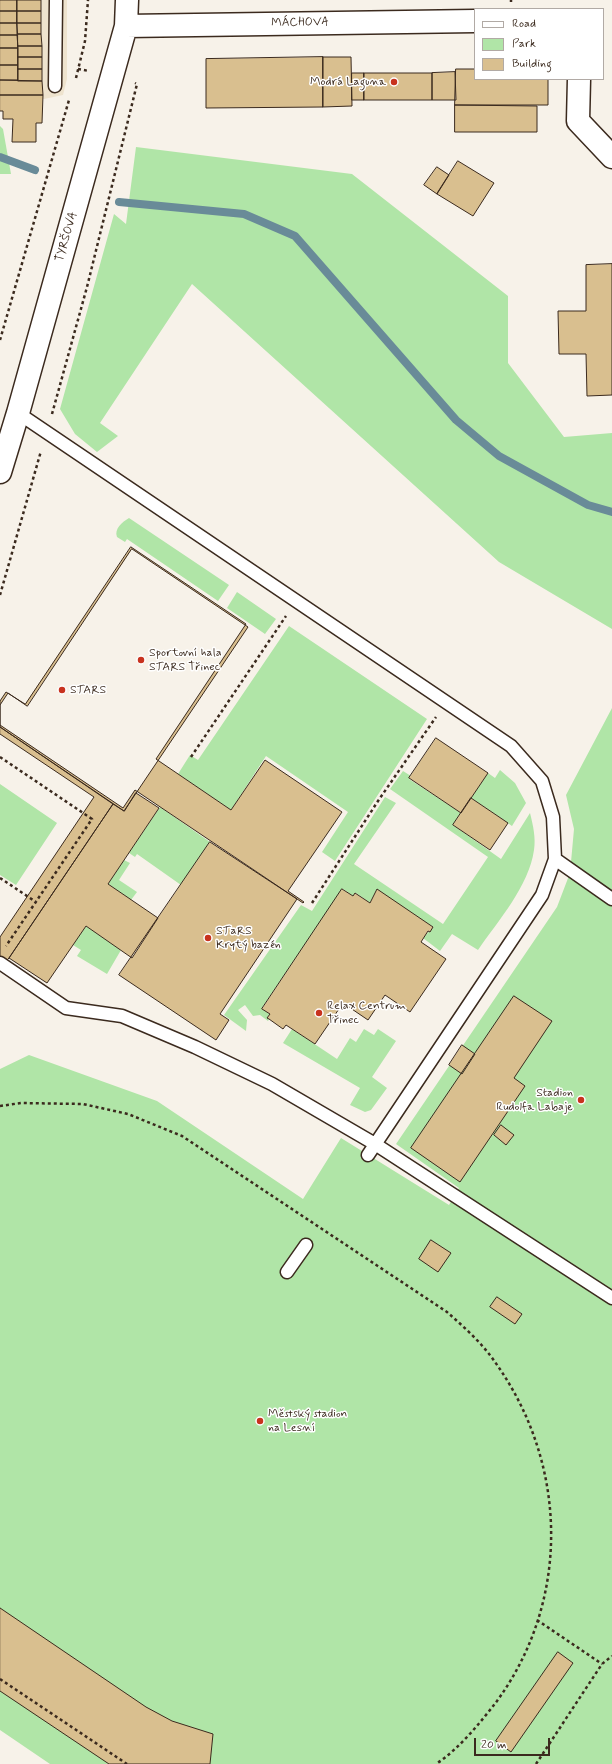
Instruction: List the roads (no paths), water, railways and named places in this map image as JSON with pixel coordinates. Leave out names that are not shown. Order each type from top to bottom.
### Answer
[{"type":"street","name":"TYRŠOVA","points":[[0,472],[18,413],[126,26],[127,0]]},
{"type":"street","name":"MÁCHOVA","points":[[126,26],[474,21]]},
{"type":"street","points":[[579,80],[578,121],[612,157]]},
{"type":"lane","points":[[55,86],[56,0]]},
{"type":"lane","points":[[18,413],[511,746],[542,781],[553,817],[555,859],[542,895],[368,1155]]},
{"type":"lane","points":[[555,859],[612,899]]},
{"type":"lane","points":[[0,963],[66,1008],[122,1016],[195,1047],[272,1084],[375,1144],[612,1298]]},
{"type":"lane","points":[[287,1272],[306,1245]]},
{"type":"waterway","points":[[0,157],[35,170]]},
{"type":"waterway","points":[[119,202],[244,214],[295,236],[456,420],[499,456],[588,505],[612,512]]},
{"type":"place","name":"Modrá Laguna","points":[[394,82]]},
{"type":"place","name":"Sportovní hala STARS Třinec","points":[[141,660]]},
{"type":"place","name":"STARS","points":[[62,690]]},
{"type":"place","name":"STaRS Krytý bazén","points":[[208,938]]},
{"type":"place","name":"Relax Centrum Třinec","points":[[319,1013]]},
{"type":"place","name":"Stadion Rudolfa Labaje","points":[[581,1100]]},
{"type":"place","name":"Městský stadion na Lesní","points":[[260,1421]]}]
